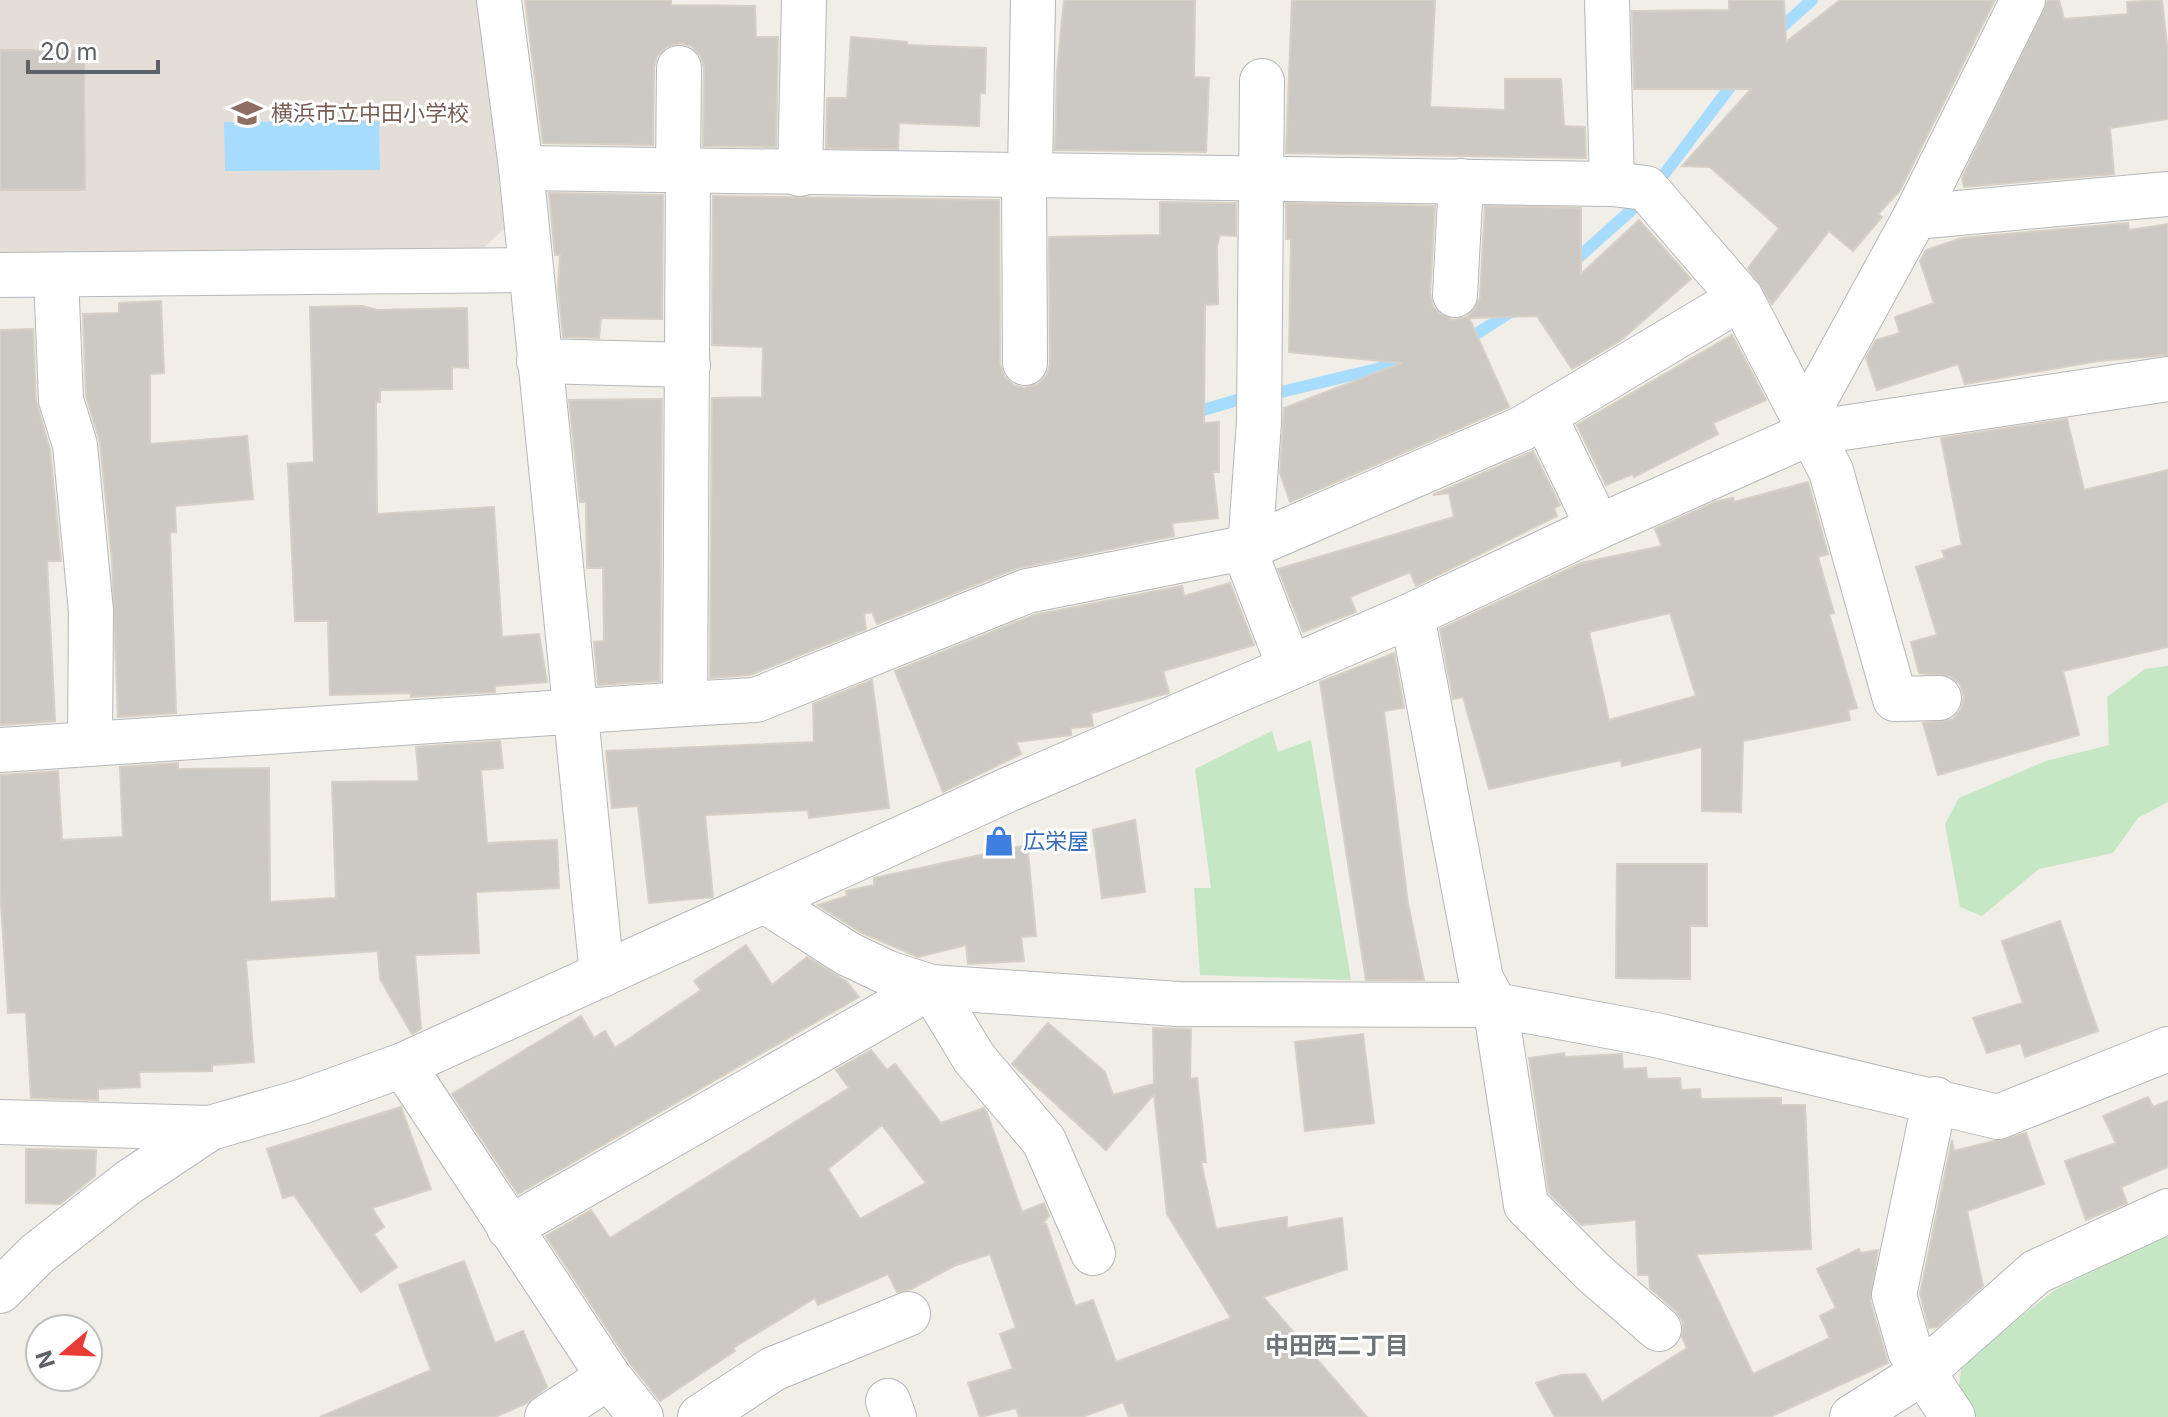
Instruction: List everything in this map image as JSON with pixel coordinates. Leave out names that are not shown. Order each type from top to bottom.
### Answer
[{"type":"street","points":[[499,0],[521,168],[602,975]]},
{"type":"street","points":[[800,174],[804,0]]},
{"type":"street","points":[[1025,363],[1033,0]]},
{"type":"street","points":[[1607,0],[1612,184]]},
{"type":"street","points":[[1810,433],[1816,398],[1915,217],[2023,0]]},
{"type":"street","points":[[679,68],[688,365],[685,704]]},
{"type":"street","points":[[1262,81],[1259,422],[1249,562],[1289,666]]},
{"type":"street","points":[[521,168],[800,174],[1262,176],[1612,184],[1646,188],[1741,298],[1831,471],[1895,699],[1939,698]]},
{"type":"street","points":[[1455,295],[1461,181]]},
{"type":"street","points":[[1915,217],[2168,194]]},
{"type":"street","points":[[0,275],[530,270]]},
{"type":"street","points":[[56,275],[61,400],[75,445],[91,611],[90,744]]},
{"type":"street","points":[[0,750],[756,700],[1027,591],[1249,547],[1448,462],[1544,415],[1741,298]]},
{"type":"street","points":[[539,361],[688,365]]},
{"type":"street","points":[[0,1122],[210,1128],[304,1101],[403,1065],[1289,666],[1412,615],[1598,527],[1810,433],[2168,379]]},
{"type":"street","points":[[1544,415],[1598,527]]},
{"type":"street","points":[[1412,615],[1481,979],[1495,1005],[1526,1205],[1594,1273],[1659,1329]]},
{"type":"street","points":[[765,901],[848,954],[888,973],[931,987],[1178,1004],[1495,1005],[1656,1035],[1935,1099],[1998,1117],[2168,1049]]},
{"type":"street","points":[[509,1228],[931,987]]},
{"type":"street","points":[[931,987],[974,1058],[1044,1141],[1093,1253]]},
{"type":"street","points":[[403,1065],[609,1377],[641,1417]]},
{"type":"street","points":[[1935,1099],[1894,1295],[1910,1351],[1953,1417]]},
{"type":"street","points":[[0,1291],[37,1254],[118,1191],[210,1128]]},
{"type":"street","points":[[1852,1417],[1923,1372],[2036,1272],[2168,1211]]},
{"type":"street","points":[[700,1417],[773,1369],[908,1314]]},
{"type":"street","points":[[547,1417],[609,1377]]},
{"type":"shaded area","name":"横浜市立中田小学校","points":[[0,0],[479,0],[507,226],[473,258],[0,257]]},
{"type":"green space","points":[[2168,666],[2168,802],[2138,818],[2113,853],[2039,869],[1982,916],[1960,907],[1945,824],[1959,798],[2046,761],[2109,745],[2107,697],[2145,669]]},
{"type":"green space","points":[[1272,731],[1278,752],[1311,740],[1351,980],[1200,975],[1194,888],[1211,888],[1195,769]]},
{"type":"green space","points":[[2168,1234],[2168,1417],[1977,1417],[1959,1387],[1962,1362],[2055,1290]]},
{"type":"water","points":[[379,121],[380,170],[225,171],[224,122]]},
{"type":"building","points":[[525,0],[671,0],[671,5],[755,6],[756,37],[778,37],[776,147],[703,146],[704,67],[700,55],[691,46],[680,43],[666,47],[657,56],[654,67],[653,145],[543,143]]},
{"type":"building","points":[[1064,0],[1195,0],[1194,77],[1209,78],[1206,152],[1055,150],[1057,72]]},
{"type":"building","points":[[1292,0],[1435,0],[1430,107],[1505,110],[1505,79],[1561,79],[1564,126],[1585,127],[1586,158],[1286,153]]},
{"type":"building","points":[[1729,0],[1784,0],[1786,42],[1840,0],[1995,0],[1899,192],[1878,214],[1882,217],[1853,251],[1829,231],[1772,304],[1748,268],[1779,228],[1710,167],[1682,166],[1751,89],[1634,89],[1632,11],[1729,10]]},
{"type":"building","points":[[2048,0],[2059,0],[2064,19],[2128,14],[2127,2],[2162,0],[2168,54],[2168,119],[2110,128],[2114,174],[1964,187],[1962,178]]},
{"type":"building","points":[[851,37],[907,42],[907,45],[986,48],[985,93],[980,93],[979,126],[899,123],[898,149],[826,148],[827,98],[847,98]]},
{"type":"building","points":[[0,50],[84,50],[85,190],[0,190]]},
{"type":"building","points":[[549,193],[663,195],[662,319],[601,318],[599,338],[563,337],[558,287],[560,255],[555,255]]},
{"type":"building","points":[[713,196],[999,200],[1000,364],[1004,376],[1013,385],[1024,388],[1038,384],[1047,375],[1050,364],[1049,237],[1160,235],[1160,202],[1236,203],[1236,236],[1220,235],[1217,246],[1218,304],[1205,305],[1204,423],[1219,422],[1219,472],[1213,472],[1218,518],[1172,523],[1174,536],[1018,568],[877,624],[872,612],[864,614],[866,629],[750,675],[710,678],[712,398],[762,397],[763,347],[712,345]]},
{"type":"building","points":[[1286,203],[1435,206],[1430,294],[1433,307],[1453,320],[1467,317],[1480,297],[1485,206],[1581,208],[1581,274],[1639,220],[1691,279],[1620,341],[1572,369],[1537,316],[1469,318],[1509,407],[1290,502],[1280,473],[1284,408],[1402,363],[1289,352],[1291,239],[1286,239]]},
{"type":"building","points":[[2128,223],[2129,230],[2168,224],[2168,355],[2098,361],[1965,384],[1958,364],[1877,390],[1866,358],[1876,340],[1900,333],[1895,317],[1934,303],[1920,261],[1926,250],[1962,238]]},
{"type":"building","points":[[161,301],[164,373],[150,374],[150,444],[247,436],[253,499],[175,506],[176,532],[170,533],[176,713],[118,717],[112,560],[100,442],[86,396],[83,314],[119,313],[119,303]]},
{"type":"building","points":[[362,306],[377,310],[467,308],[468,368],[452,367],[452,389],[380,390],[380,402],[376,402],[377,514],[494,507],[502,637],[539,634],[547,682],[495,686],[495,692],[411,697],[411,693],[330,695],[328,621],[295,621],[288,464],[314,462],[310,307]]},
{"type":"building","points":[[33,329],[36,401],[50,450],[61,561],[47,561],[55,721],[0,725],[0,330]]},
{"type":"building","points":[[1732,335],[1766,400],[1713,423],[1718,434],[1634,477],[1633,474],[1606,485],[1577,425]]},
{"type":"building","points":[[662,399],[660,681],[598,685],[594,642],[604,641],[603,568],[587,568],[586,502],[580,502],[569,400]]},
{"type":"building","points":[[2067,419],[2084,490],[2168,470],[2168,647],[2063,671],[2079,735],[1938,775],[1923,723],[1953,719],[1961,709],[1964,697],[1960,684],[1950,676],[1919,673],[1911,642],[1937,635],[1916,567],[1945,558],[1942,551],[1962,545],[1941,438]]},
{"type":"building","points":[[1533,451],[1560,505],[1554,508],[1557,516],[1416,586],[1410,572],[1350,597],[1356,612],[1303,632],[1278,569],[1454,517],[1449,493],[1433,495]]},
{"type":"building","points":[[1808,482],[1828,554],[1818,557],[1834,613],[1829,614],[1857,708],[1848,710],[1850,720],[1743,741],[1741,812],[1702,811],[1702,747],[1622,766],[1621,760],[1489,789],[1463,697],[1453,699],[1440,629],[1581,563],[1662,546],[1655,529],[1715,502],[1733,498],[1734,502]],"holes":[[[1670,613],[1696,696],[1609,720],[1589,632]]]},
{"type":"building","points":[[1230,583],[1254,645],[1163,671],[1169,693],[1091,713],[1093,726],[1071,728],[1071,735],[1016,742],[1021,754],[943,792],[895,671],[1034,615],[1182,586],[1184,596]]},
{"type":"building","points":[[1394,653],[1404,708],[1384,711],[1408,904],[1424,980],[1366,980],[1320,682]]},
{"type":"building","points":[[872,680],[889,808],[809,818],[808,810],[705,815],[713,897],[649,903],[638,806],[612,808],[606,751],[814,742],[813,704]]},
{"type":"building","points":[[500,741],[503,768],[481,770],[487,843],[557,840],[559,888],[476,892],[479,953],[415,955],[421,1029],[412,1034],[380,979],[378,951],[246,960],[254,1062],[212,1065],[212,1071],[139,1072],[140,1087],[98,1089],[98,1100],[31,1098],[26,1012],[8,1013],[0,888],[0,775],[58,771],[62,840],[123,837],[120,767],[178,763],[178,769],[269,768],[270,902],[336,898],[332,782],[419,781],[416,747]]},
{"type":"building","points":[[1135,820],[1145,892],[1102,898],[1093,830]]},
{"type":"building","points":[[1022,846],[1028,853],[1036,936],[1021,937],[1024,961],[968,964],[966,945],[918,957],[860,932],[818,905],[847,896],[846,891],[874,885],[874,878]]},
{"type":"building","points":[[1617,864],[1707,864],[1707,926],[1690,926],[1690,979],[1616,978]]},
{"type":"building","points":[[2060,921],[2098,1031],[2025,1057],[2021,1043],[1987,1053],[1973,1018],[2023,1003],[2002,941]]},
{"type":"building","points":[[746,945],[772,985],[807,957],[846,981],[859,997],[518,1194],[452,1094],[581,1016],[594,1038],[605,1031],[615,1048],[701,990],[694,981]]},
{"type":"building","points":[[1048,1023],[1105,1072],[1113,1095],[1154,1084],[1153,1028],[1191,1029],[1190,1079],[1197,1078],[1206,1162],[1201,1162],[1216,1229],[1287,1217],[1287,1228],[1342,1218],[1347,1269],[1263,1297],[1367,1417],[1129,1417],[1123,1402],[1082,1417],[1019,1417],[1016,1408],[980,1417],[968,1383],[1013,1369],[1000,1334],[1016,1328],[990,1254],[956,1265],[911,1289],[897,1292],[888,1274],[818,1305],[815,1298],[733,1348],[735,1351],[660,1401],[629,1362],[546,1236],[591,1210],[610,1238],[849,1088],[836,1070],[871,1050],[887,1070],[895,1064],[941,1123],[984,1108],[1022,1212],[1044,1203],[1049,1216],[1042,1224],[1046,1224],[1075,1306],[1093,1300],[1116,1362],[1231,1318],[1167,1214],[1154,1094],[1106,1150],[1012,1064]],"holes":[[[882,1125],[926,1183],[860,1219],[828,1169]]]},
{"type":"building","points":[[1363,1034],[1374,1123],[1305,1131],[1295,1042]]},
{"type":"building","points":[[1564,1053],[1565,1057],[1622,1054],[1623,1069],[1646,1068],[1647,1079],[1680,1078],[1681,1090],[1700,1089],[1701,1099],[1781,1098],[1781,1105],[1805,1105],[1811,1249],[1696,1254],[1753,1374],[1830,1338],[1820,1316],[1836,1308],[1817,1269],[1859,1249],[1861,1253],[1878,1250],[1870,1301],[1888,1363],[1770,1417],[1555,1417],[1536,1383],[1561,1375],[1585,1374],[1602,1402],[1687,1348],[1682,1337],[1683,1322],[1676,1311],[1650,1288],[1649,1275],[1638,1275],[1636,1220],[1581,1225],[1549,1193],[1529,1058]]},
{"type":"building","points":[[2148,1097],[2153,1107],[2168,1101],[2168,1167],[2121,1187],[2127,1203],[2086,1220],[2065,1161],[2116,1143],[2103,1116]]},
{"type":"building","points":[[401,1107],[431,1189],[372,1208],[384,1227],[374,1234],[397,1267],[361,1292],[294,1195],[283,1198],[267,1149]]},
{"type":"building","points":[[2026,1133],[2044,1184],[1967,1211],[1983,1286],[1937,1327],[1929,1328],[1920,1294],[1952,1140],[1954,1151]]},
{"type":"building","points":[[26,1149],[96,1150],[95,1176],[60,1204],[26,1203]]},
{"type":"building","points":[[464,1261],[495,1343],[523,1331],[547,1387],[527,1403],[495,1417],[320,1417],[431,1370],[399,1285]]},
{"type":"waterway","points":[[1775,33],[1812,0]]},
{"type":"waterway","points":[[1662,177],[1737,78]]},
{"type":"waterway","points":[[1571,264],[1636,206]]},
{"type":"waterway","points":[[1465,341],[1517,308]]},
{"type":"waterway","points":[[1281,392],[1414,360]]},
{"type":"waterway","points":[[1190,414],[1237,400]]},
{"type":"place","name":"横浜市立中田小学校","points":[[247,113]]},
{"type":"place","name":"広栄屋","points":[[999,841]]},
{"type":"district","name":"中田西二丁目","points":[[1337,1346]]}]
